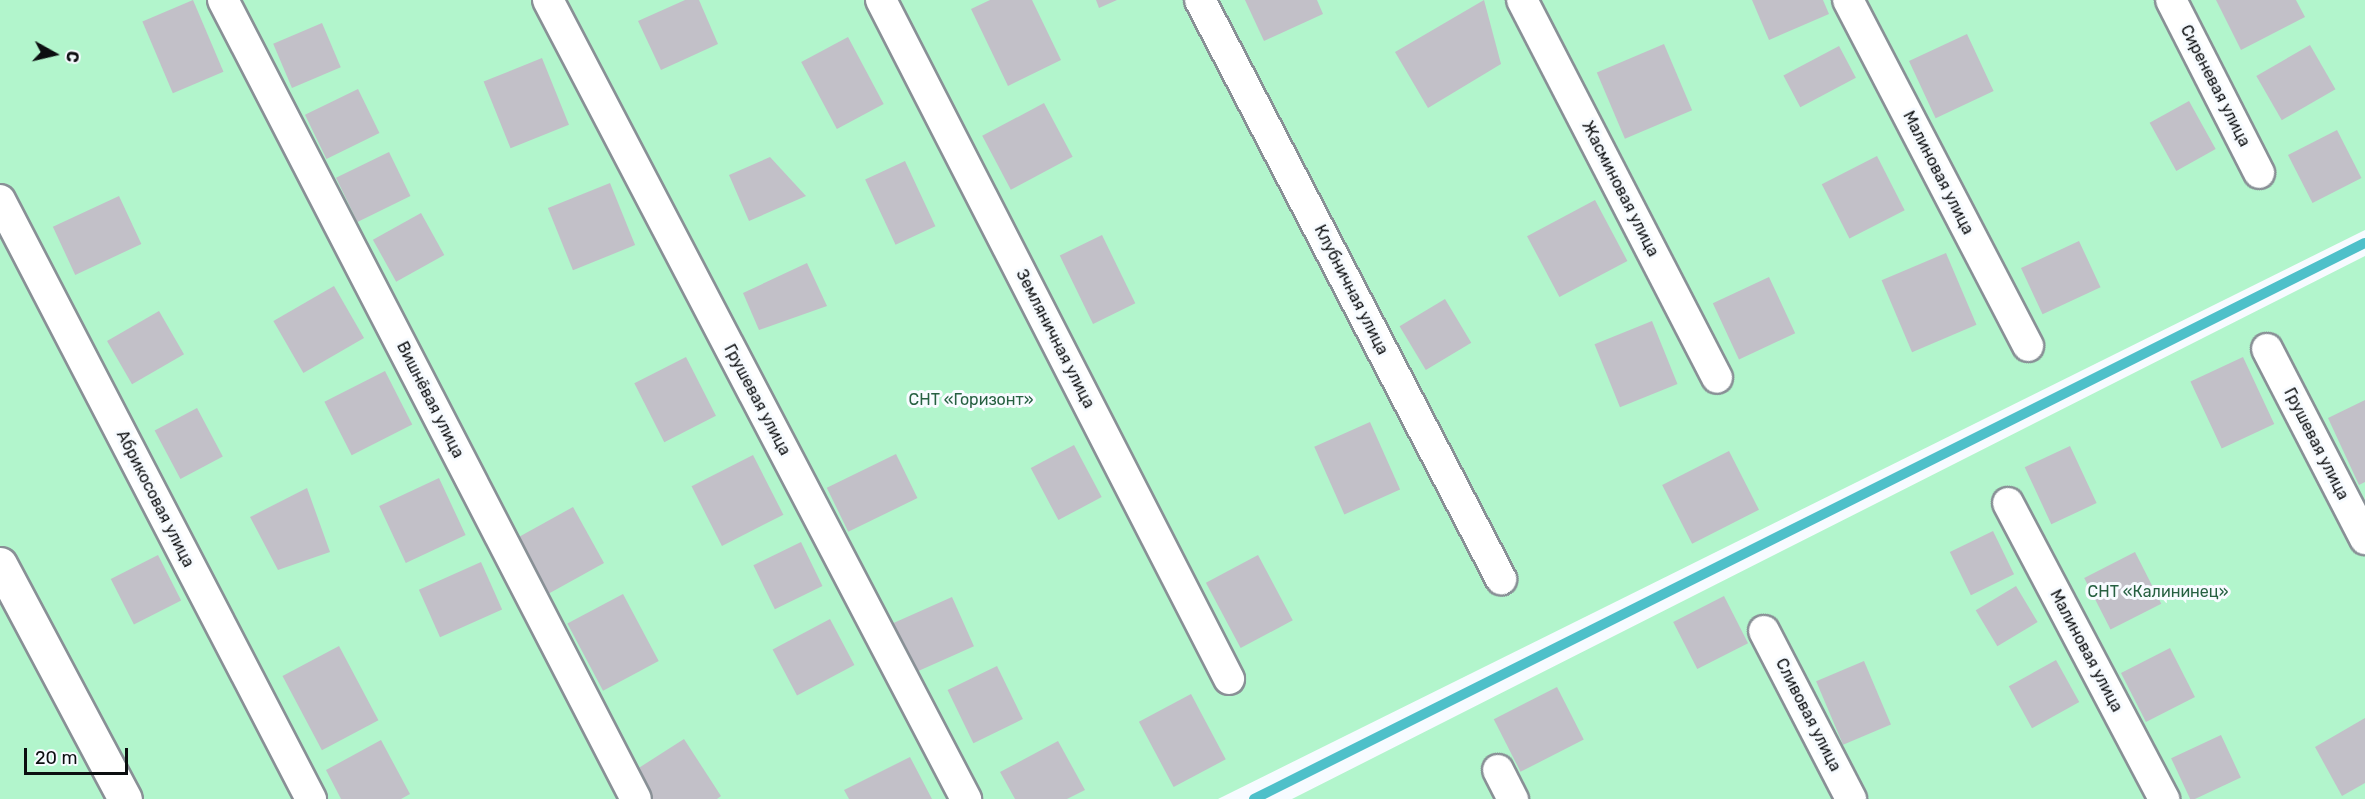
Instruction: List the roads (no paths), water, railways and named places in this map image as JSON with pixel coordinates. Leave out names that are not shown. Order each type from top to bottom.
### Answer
[{"type":"street","name":"Вишнёвая улица","points":[[223,0],[636,799]]},
{"type":"street","name":"Грушевая улица","points":[[548,0],[966,799]]},
{"type":"street","name":"Земляничная улица","points":[[881,0],[1229,679]]},
{"type":"street","name":"Клубничная улица","points":[[1200,0],[1501,579]]},
{"type":"street","name":"Жасминовая улица","points":[[1522,0],[1718,378]]},
{"type":"street","name":"Малиновая улица","points":[[1848,0],[2028,346]]},
{"type":"street","name":"Сиреневая улица","points":[[2171,0],[2259,173]]},
{"type":"street","name":"Абрикосовая улица","points":[[0,200],[311,799]]},
{"type":"street","name":"Грушевая улица","points":[[2268,349],[2365,539]]},
{"type":"street","name":"Малиновая улица","points":[[2008,504],[2164,799]]},
{"type":"street","points":[[0,564],[125,799]]},
{"type":"street","name":"Сливовая улица","points":[[1764,631],[1851,799]]},
{"type":"street","points":[[1498,770],[1513,799]]},
{"type":"waterway","points":[[1254,799],[2365,243]]},
{"type":"park label","name":"СНТ «Горизонт»","points":[[971,400]]},
{"type":"park label","name":"СНТ «Калининец»","points":[[2158,592]]}]
